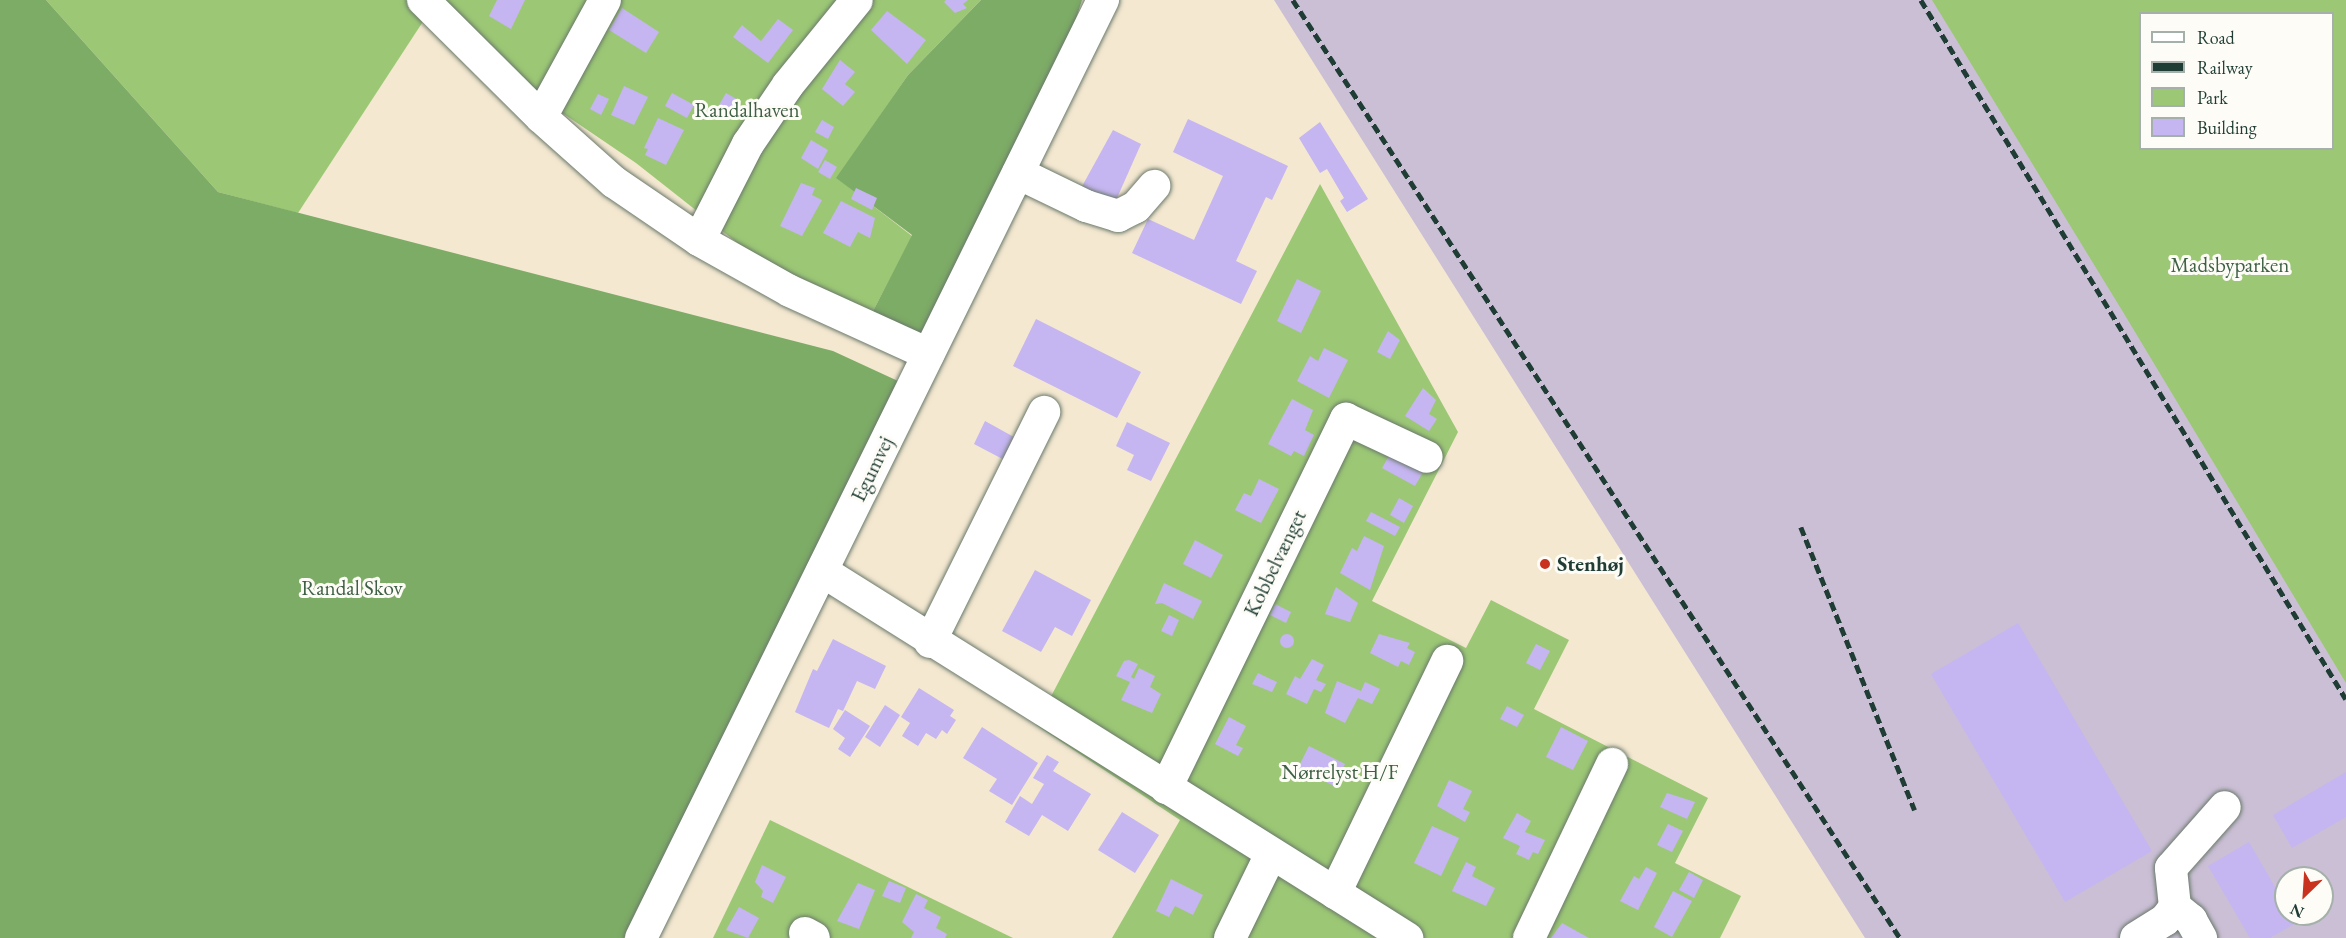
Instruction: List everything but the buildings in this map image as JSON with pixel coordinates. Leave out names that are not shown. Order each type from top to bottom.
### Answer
[{"type":"street","points":[[423,0],[540,117],[614,182],[699,240],[790,291],[928,354]]},
{"type":"street","points":[[540,117],[605,0]]},
{"type":"street","points":[[699,240],[748,144],[788,85],[857,0]]},
{"type":"street","name":"Egumvej","points":[[641,938],[1103,0]]},
{"type":"street","points":[[1018,173],[1086,207],[1118,216],[1136,207],[1154,186]]},
{"type":"street","points":[[930,642],[1044,412]]},
{"type":"street","name":"Kobbelvænget","points":[[1166,788],[1346,419],[1427,457]]},
{"type":"street","points":[[822,571],[930,642],[1407,938]]},
{"type":"street","points":[[1335,893],[1447,661]]},
{"type":"street","points":[[1530,938],[1612,764]]},
{"type":"street","points":[[2136,938],[2165,920],[2175,907],[2171,868],[2225,807]]},
{"type":"street","points":[[1230,938],[1271,854]]},
{"type":"street","points":[[2175,907],[2191,920],[2201,938]]},
{"type":"shaded area","points":[[1274,0],[1935,0],[2346,661],[2346,938],[1865,938]]},
{"type":"green space","name":"Randal Skov","points":[[0,0],[46,0],[218,192],[833,351],[898,381],[624,938],[0,938]]},
{"type":"green space","points":[[46,0],[409,0],[424,20],[298,213],[218,192]]},
{"type":"green space","name":"Randalhaven","points":[[442,0],[981,0],[908,75],[837,178],[912,236],[870,317],[782,278],[636,163],[558,110],[476,37]]},
{"type":"green space","points":[[981,0],[1082,0],[1074,25],[922,336],[870,317],[912,235],[836,178],[908,75]]},
{"type":"green space","name":"Madsbyparken","points":[[1932,0],[2346,0],[2346,683],[2123,312]]},
{"type":"green space","name":"Nørrelyst H/F","points":[[1320,184],[1458,432],[1372,601],[1466,648],[1491,600],[1569,640],[1534,709],[1708,798],[1675,863],[1741,896],[1720,938],[1112,938],[1180,820],[1036,725]]},
{"type":"green space","points":[[770,820],[1013,938],[713,938]]},
{"type":"railway","points":[[1293,0],[1900,938]]},
{"type":"railway","points":[[1921,0],[2346,699]]},
{"type":"railway","points":[[1801,527],[1915,810]]},
{"type":"place","name":"Stenhøj","points":[[1545,564]]}]
